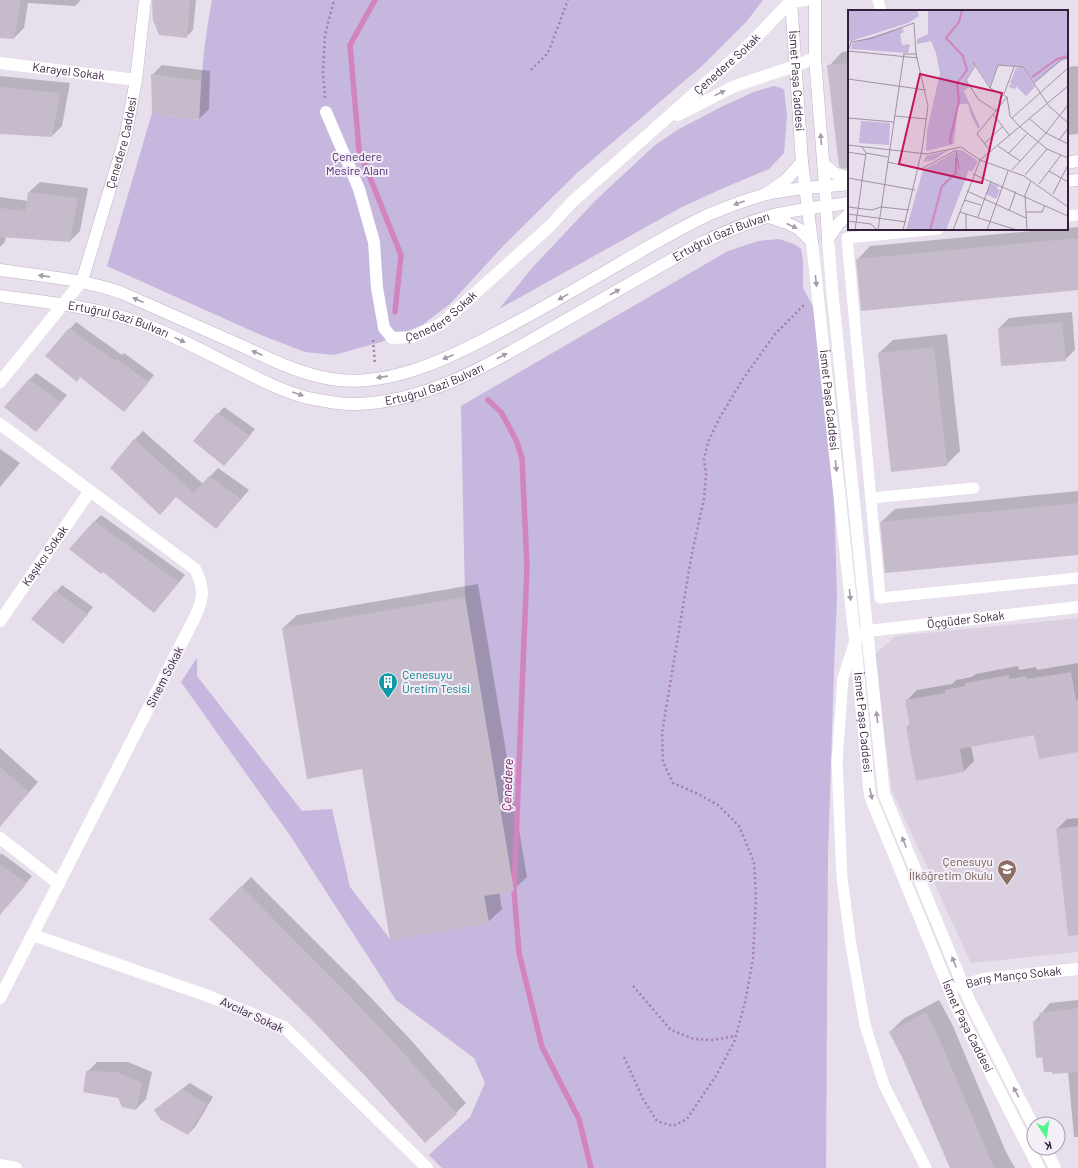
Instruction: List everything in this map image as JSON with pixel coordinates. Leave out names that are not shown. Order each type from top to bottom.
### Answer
[{"type":"street","name":"Çenedere Caddesi","points":[[82,282],[125,139],[136,80],[145,0]]},
{"type":"street","points":[[790,1],[805,0]]},
{"type":"street","name":"İsmet Paşa Caddesi","points":[[815,0],[815,58],[832,289],[884,794],[970,1002],[1028,1116]]},
{"type":"street","name":"İsmet Paşa Caddesi","points":[[790,1],[802,162],[855,640],[870,796],[956,1006],[1039,1168]]},
{"type":"street","name":"Çenedere Sokak","points":[[326,112],[359,189],[374,242],[377,288],[384,328],[392,338],[412,337],[441,324],[550,226],[572,202],[747,48],[790,1]]},
{"type":"street","name":"Çenedere Sokak","points":[[661,124],[735,86],[815,58]]},
{"type":"street","name":"Karayel Sokak","points":[[0,64],[136,80]]},
{"type":"street","points":[[763,195],[786,180],[802,162]]},
{"type":"street","points":[[823,163],[834,173],[848,178]]},
{"type":"street","points":[[1068,181],[1078,180]]},
{"type":"street","name":"Ertuğrul Gazi Bulvarı","points":[[0,270],[82,282],[122,293],[254,352],[306,373],[331,379],[358,381],[387,377],[420,369],[485,340],[565,296],[678,230],[710,214],[763,195],[848,184]]},
{"type":"street","name":"Ertuğrul Gazi Bulvarı","points":[[0,296],[108,313],[137,321],[276,387],[307,398],[337,403],[356,404],[384,401],[426,392],[460,379],[698,245],[726,231],[767,217],[808,209],[848,204]]},
{"type":"street","points":[[828,239],[839,223],[848,215]]},
{"type":"street","points":[[767,217],[787,223],[799,229],[812,242]]},
{"type":"street","points":[[0,382],[82,282]]},
{"type":"street","name":"Sinem Sokak","points":[[0,424],[196,569],[203,591],[201,604],[193,621],[0,998]]},
{"type":"street","name":"Kaşıkcı Sokak","points":[[0,621],[90,491]]},
{"type":"street","name":"Öçgüder Sokak","points":[[855,640],[868,632],[1078,607]]},
{"type":"street","points":[[0,838],[59,884]]},
{"type":"street","name":"Avcılar Sokak","points":[[33,934],[211,997],[284,1027],[427,1168]]},
{"type":"street","name":"Barış Manço Sokak","points":[[950,990],[983,979],[1078,969]]},
{"type":"street","points":[[1049,1156],[1055,1168]]},
{"type":"street","points":[[0,1165],[16,1168]]},
{"type":"lane","points":[[878,0],[881,10]]},
{"type":"lane","points":[[1068,216],[1078,215]]},
{"type":"lane","points":[[928,230],[847,238],[880,598],[1078,578]]},
{"type":"lane","points":[[871,498],[974,488]]},
{"type":"lane","points":[[855,640],[843,678],[837,762],[842,877],[849,931],[865,1025],[884,1085],[926,1168]]},
{"type":"path","points":[[531,70],[548,53],[568,0]]},
{"type":"path","points":[[624,1057],[643,1099],[657,1121],[673,1126],[687,1119],[717,1074],[736,1036],[753,959],[756,896],[754,862],[740,826],[718,805],[673,783],[663,762],[662,734],[691,558],[704,499],[706,474],[704,459],[708,442],[720,417],[743,379],[775,334],[817,291]]},
{"type":"path","points":[[633,986],[671,1030],[694,1039],[712,1040],[736,1036]]},
{"type":"shaded area","points":[[1078,618],[1078,952],[971,963],[892,791],[873,656],[896,636]]},
{"type":"green space","name":"Çenedere Mesire Alanı","points":[[212,0],[763,0],[747,21],[703,65],[578,172],[504,245],[450,304],[422,325],[384,341],[334,355],[305,352],[261,335],[107,266],[152,113],[199,120],[203,60]]},
{"type":"green space","points":[[774,86],[784,89],[787,116],[784,153],[769,169],[680,208],[499,309],[532,268],[596,200],[655,145],[679,129],[723,106],[754,92]]},
{"type":"green space","points":[[779,239],[794,244],[801,249],[803,261],[803,288],[815,310],[834,496],[837,596],[828,854],[826,1168],[442,1168],[429,1155],[470,1117],[485,1083],[474,1058],[396,1000],[289,834],[181,682],[197,658],[197,676],[302,811],[332,809],[350,887],[390,939],[489,923],[484,896],[465,597],[461,406],[728,251],[758,241]]},
{"type":"building","points":[[0,0],[21,0],[14,39],[0,38]]},
{"type":"building","points":[[152,0],[190,0],[187,38],[159,35],[153,20]]},
{"type":"building","points":[[848,63],[848,168],[845,169],[839,167],[827,65]]},
{"type":"building","points":[[151,74],[201,81],[199,120],[152,113]]},
{"type":"building","points":[[0,87],[60,93],[52,137],[0,134]]},
{"type":"building","points":[[28,192],[78,198],[70,242],[0,237],[0,208],[25,211]]},
{"type":"building","points":[[1078,238],[1078,290],[861,311],[856,259]]},
{"type":"building","points":[[1062,322],[1066,361],[1001,366],[998,328]]},
{"type":"building","points":[[69,328],[115,361],[116,359],[149,382],[124,412],[80,377],[77,382],[45,356]]},
{"type":"building","points":[[934,347],[947,466],[891,472],[878,353]]},
{"type":"building","points":[[29,379],[61,402],[36,432],[4,407]]},
{"type":"building","points":[[217,413],[250,436],[224,466],[193,441]]},
{"type":"building","points":[[134,439],[194,493],[209,476],[241,499],[216,529],[176,497],[160,515],[110,468]]},
{"type":"building","points":[[1078,503],[1078,555],[885,573],[880,522]]},
{"type":"building","points":[[94,521],[179,582],[154,613],[103,572],[101,574],[69,549]]},
{"type":"building","points":[[55,591],[88,614],[63,644],[31,619]]},
{"type":"building","name":"Çenesuyu Üretim Tesisi","points":[[465,597],[514,891],[484,896],[489,923],[390,940],[362,769],[307,779],[282,628]]},
{"type":"building","points":[[1071,672],[1076,700],[1078,700],[1078,752],[1039,759],[1034,735],[960,749],[964,772],[916,781],[906,727],[910,727],[905,700],[945,693],[945,690],[965,686],[965,683],[1009,675],[1009,679],[1026,676],[1027,679]]},
{"type":"building","points":[[0,767],[29,792],[0,827]]},
{"type":"building","points":[[1078,826],[1078,935],[1068,936],[1056,829]]},
{"type":"building","points":[[0,864],[27,883],[0,915]]},
{"type":"building","points":[[241,886],[399,1048],[457,1114],[425,1143],[368,1079],[312,1020],[209,919]]},
{"type":"building","points":[[1078,1008],[1078,1072],[1052,1074],[1052,1072],[1044,1072],[1042,1057],[1036,1058],[1033,1021],[1040,1021],[1039,1013]]},
{"type":"building","points":[[926,1012],[939,1038],[994,1168],[950,1168],[902,1057],[889,1032]]},
{"type":"building","points":[[86,1071],[117,1072],[142,1083],[136,1110],[122,1107],[118,1098],[83,1092]]},
{"type":"building","points":[[182,1089],[207,1104],[188,1135],[161,1120],[154,1110]]},
{"type":"waterway","points":[[375,0],[350,45],[359,150],[401,255],[395,312]]},
{"type":"waterway","name":"Çenedere","points":[[488,400],[501,412],[516,440],[522,458],[527,567],[514,891],[519,953],[542,1047],[579,1119],[591,1168]]},
{"type":"place","name":"Çenesuyu Üretim Tesisi","points":[[388,699]]},
{"type":"place","name":"Çenesuyu İlköğretim Okulu","points":[[1007,886]]}]
